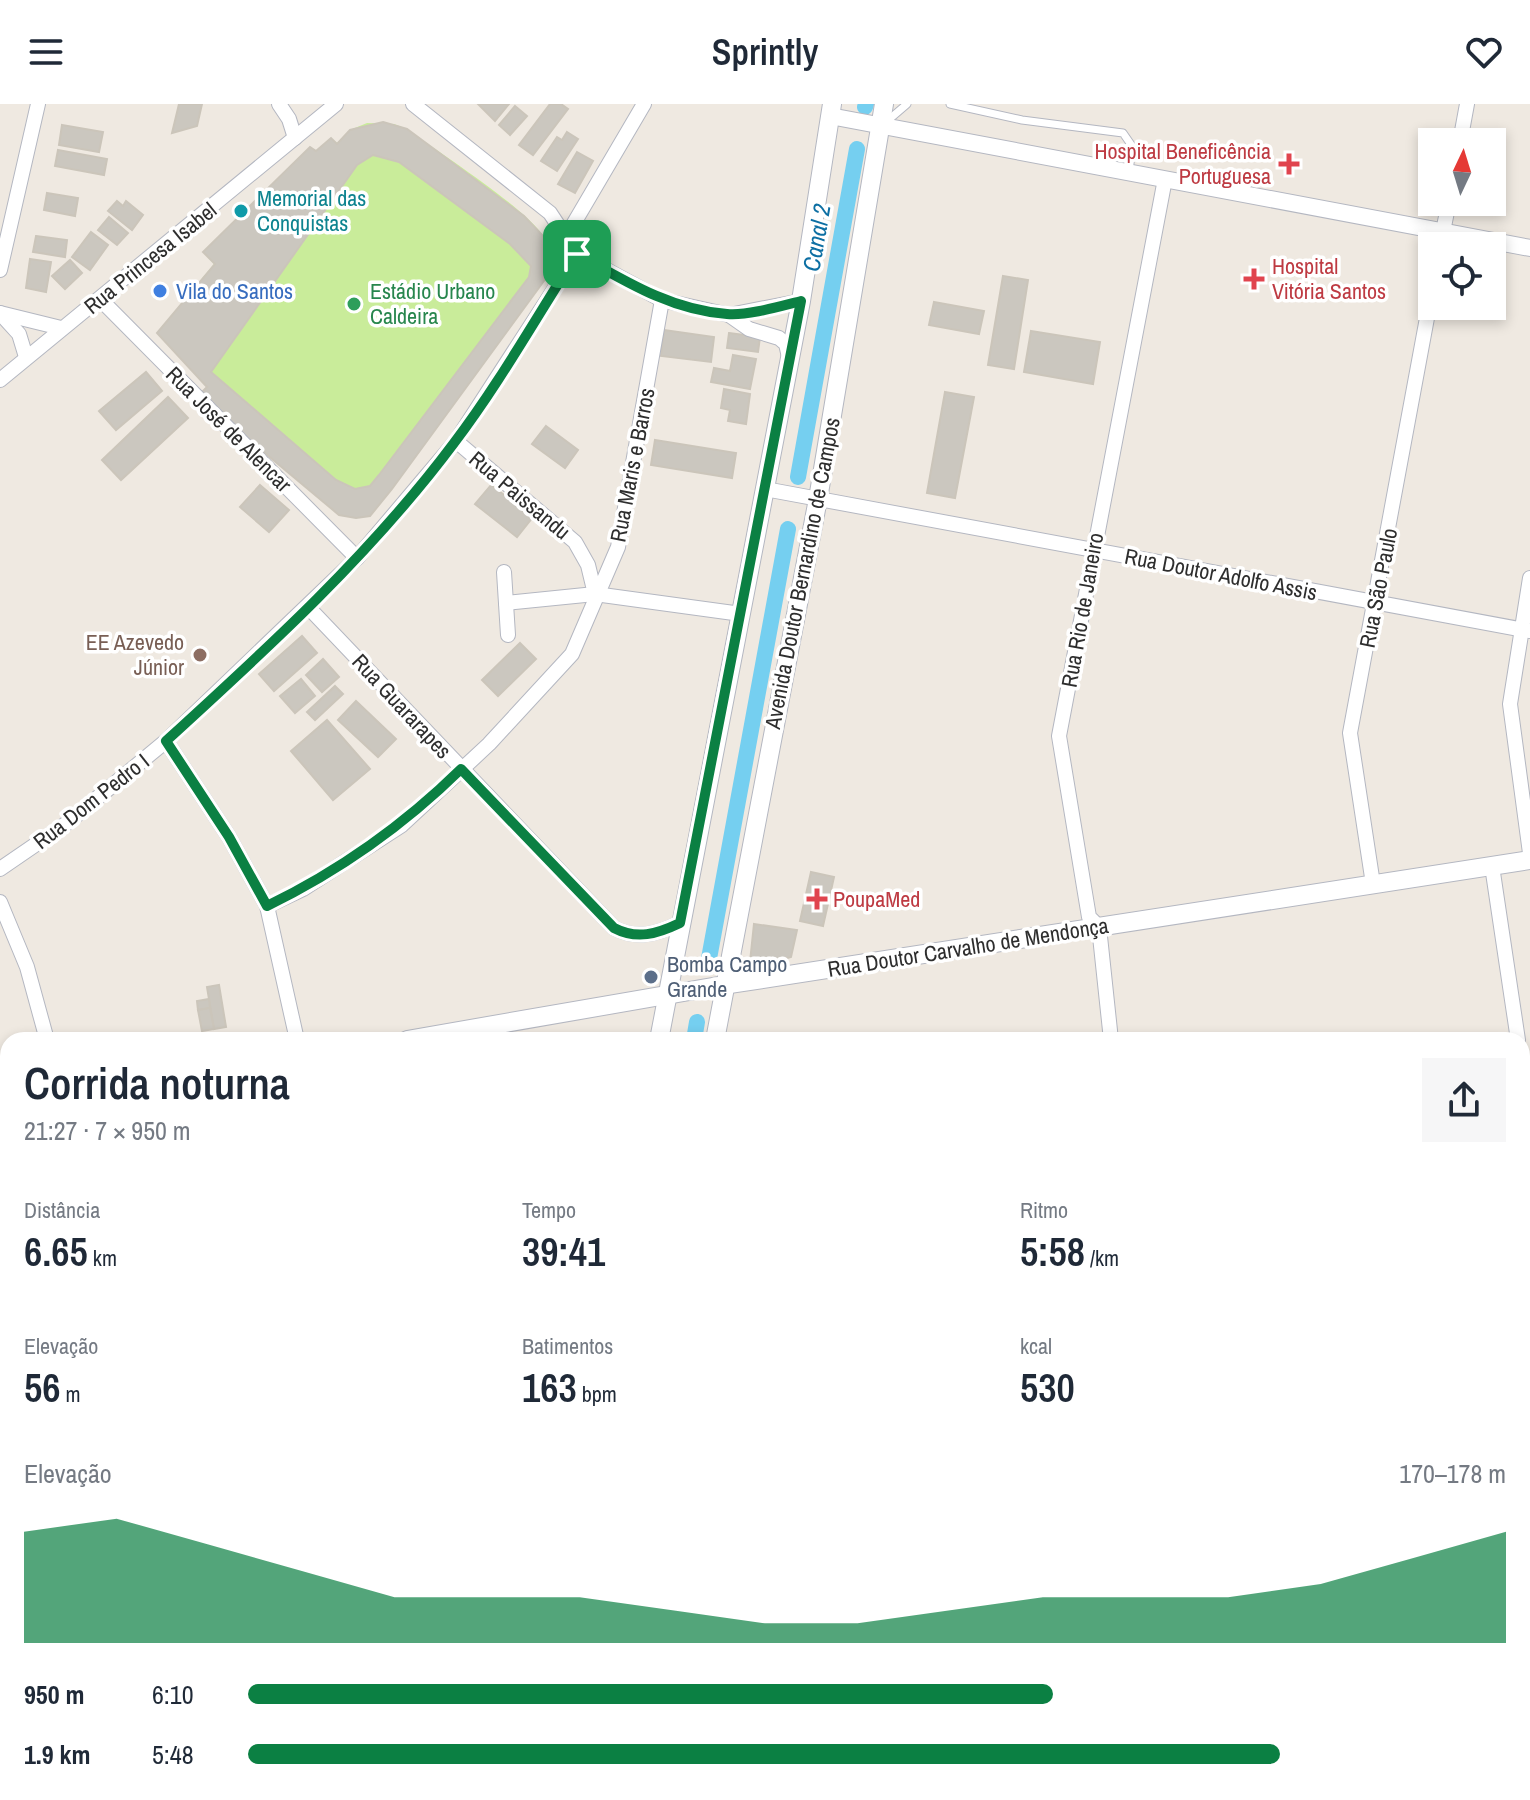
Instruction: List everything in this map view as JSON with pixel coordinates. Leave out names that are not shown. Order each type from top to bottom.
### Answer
[{"type":"main road","name":"Avenida Doutor Bernardino de Campos","points":[[716,1032],[818,499],[884,104]]},
{"type":"main road","points":[[660,1032],[801,301],[831,110]]},
{"type":"main road","name":"Rua Doutor Carvalho de Mendonça","points":[[454,1032],[724,985],[1530,860]]},
{"type":"street","points":[[0,270],[38,104]]},
{"type":"street","points":[[279,104],[289,119],[295,138]]},
{"type":"street","points":[[413,104],[550,213],[577,254],[662,300],[729,315],[749,329],[779,338],[786,344],[790,360]]},
{"type":"street","points":[[567,235],[644,104]]},
{"type":"street","points":[[1463,128],[1467,104]]},
{"type":"street","name":"Rua Princesa Isabel","points":[[0,380],[61,328],[101,300],[330,106]]},
{"type":"street","points":[[831,110],[880,125],[1165,179],[1418,234]]},
{"type":"street","name":"Rua Rio de Janeiro","points":[[1110,1032],[1099,927],[1089,917],[1059,736],[1092,549],[1165,179]]},
{"type":"street","points":[[1506,246],[1530,248]]},
{"type":"street","name":"Rua Dom Pedro I","points":[[0,869],[67,823],[166,741],[357,558],[456,441],[577,254]]},
{"type":"street","name":"Rua José de Alencar","points":[[101,300],[357,558]]},
{"type":"street","name":"Rua Maris e Barros","points":[[267,906],[303,889],[402,825],[559,672],[572,654],[595,594],[618,547],[662,300]]},
{"type":"street","points":[[729,315],[801,301]]},
{"type":"street","points":[[26,357],[19,334],[0,313],[61,328]]},
{"type":"street","name":"Rua São Paulo","points":[[1373,884],[1350,733],[1427,320]]},
{"type":"street","name":"Rua Paissandu","points":[[456,441],[551,518],[575,542],[588,565],[595,594]]},
{"type":"street","name":"Rua Doutor Adolfo Assis","points":[[765,489],[1524,630]]},
{"type":"street","points":[[504,572],[508,635]]},
{"type":"street","points":[[1530,578],[1510,704],[1530,853]]},
{"type":"street","points":[[506,603],[595,594],[741,614]]},
{"type":"street","name":"Rua Guararapes","points":[[308,607],[614,928],[635,936],[651,934],[680,923]]},
{"type":"street","points":[[166,741],[229,837],[267,906],[295,1032]]},
{"type":"street","points":[[1492,866],[1517,1032]]},
{"type":"street","points":[[0,902],[27,967],[45,1032]]},
{"type":"lane","points":[[880,125],[907,104]]},
{"type":"lane","points":[[950,104],[1022,120],[1123,133],[1129,136],[1132,146],[1129,172]]},
{"type":"green space","name":"Estádio Urbano Caldeira","points":[[367,123],[394,124],[407,129],[501,196],[544,237],[550,260],[549,274],[370,516],[339,515],[199,395],[207,387],[157,333],[214,264],[203,252],[310,147],[316,151],[331,138],[337,143],[350,130]]},
{"type":"building","points":[[179,104],[202,104],[197,126],[172,133]]},
{"type":"building","points":[[478,104],[509,104],[495,121]]},
{"type":"building","points":[[550,104],[561,104],[568,109],[533,155],[519,145]]},
{"type":"building","points":[[515,106],[527,116],[510,135],[499,125]]},
{"type":"building","points":[[383,122],[407,129],[524,216],[545,238],[550,257],[549,274],[392,489],[370,516],[356,518],[339,515],[199,395],[207,387],[157,333],[215,264],[203,252],[310,147],[316,151],[331,138],[337,144],[350,130]],"holes":[[[373,155],[399,162],[510,244],[531,266],[529,277],[379,475],[370,486],[355,489],[336,480],[211,372],[357,165]]]},
{"type":"building","points":[[62,125],[103,132],[99,152],[59,145]]},
{"type":"building","points":[[567,132],[578,139],[557,171],[541,161],[557,137],[562,140]]},
{"type":"building","points":[[58,150],[107,159],[104,175],[55,166]]},
{"type":"building","points":[[577,152],[593,161],[575,193],[558,184]]},
{"type":"building","points":[[47,193],[78,198],[75,216],[44,210]]},
{"type":"building","points":[[117,201],[123,206],[126,201],[143,215],[132,230],[108,211]]},
{"type":"building","points":[[109,217],[128,233],[117,245],[98,230]]},
{"type":"building","points":[[91,232],[108,245],[90,270],[72,257]]},
{"type":"building","points":[[36,236],[67,240],[65,257],[33,252]]},
{"type":"building","points":[[30,259],[51,262],[46,292],[26,288]]},
{"type":"building","points":[[70,260],[82,273],[65,289],[52,276]]},
{"type":"building","points":[[1003,276],[1028,280],[1014,369],[988,365]]},
{"type":"building","points":[[934,302],[984,311],[979,334],[929,325]]},
{"type":"building","points":[[664,330],[714,337],[711,362],[661,356]]},
{"type":"building","points":[[1031,331],[1100,342],[1093,384],[1024,372]]},
{"type":"building","points":[[729,333],[760,337],[758,352],[727,348]]},
{"type":"building","points":[[733,355],[756,359],[750,389],[711,382],[714,368],[730,371]]},
{"type":"building","points":[[146,372],[162,391],[116,430],[99,411]]},
{"type":"building","points":[[724,389],[750,394],[746,424],[728,421],[730,410],[721,408]]},
{"type":"building","points":[[945,392],[974,397],[955,498],[927,493]]},
{"type":"building","points":[[168,397],[188,418],[121,480],[102,460]]},
{"type":"building","points":[[546,426],[578,450],[565,468],[532,444]]},
{"type":"building","points":[[655,440],[736,453],[732,478],[651,465]]},
{"type":"building","points":[[260,485],[289,510],[269,532],[240,507]]},
{"type":"building","points":[[491,485],[533,517],[517,537],[475,504]]},
{"type":"building","points":[[302,636],[317,653],[274,691],[259,674]]},
{"type":"building","points":[[520,643],[536,659],[498,696],[482,680]]},
{"type":"building","points":[[323,659],[339,677],[322,692],[306,675]]},
{"type":"building","points":[[301,679],[315,696],[295,713],[280,696]]},
{"type":"building","points":[[335,686],[343,694],[315,720],[307,712]]},
{"type":"building","points":[[356,701],[396,739],[378,757],[338,720]]},
{"type":"building","points":[[327,720],[370,769],[333,800],[291,751]]},
{"type":"building","name":"PoupaMed","points":[[811,872],[834,877],[823,926],[800,921]]},
{"type":"building","points":[[754,924],[797,930],[791,957],[757,967],[750,962]]},
{"type":"building","points":[[219,985],[226,1027],[214,1029],[207,987]]},
{"type":"building","points":[[209,999],[210,1008],[198,1010],[197,1001]]},
{"type":"building","points":[[210,1008],[214,1029],[202,1031],[198,1010]]},
{"type":"waterway","name":"Canal 2","points":[[798,477],[857,149]]},
{"type":"waterway","name":"Canal 2","points":[[708,964],[788,529]]},
{"type":"waterway","name":"Canal 2","points":[[695,1032],[697,1022]]},
{"type":"place","name":"Hospital Beneficência Portuguesa","points":[[1289,164]]},
{"type":"place","name":"Memorial das Conquistas","points":[[241,211]]},
{"type":"place","name":"Hospital Vitória Santos","points":[[1254,279]]},
{"type":"place","name":"Vila do Santos","points":[[160,291]]},
{"type":"place","name":"Estádio Urbano Caldeira","points":[[354,304]]},
{"type":"place","name":"EE Azevedo Júnior","points":[[200,655]]},
{"type":"place","name":"PoupaMed","points":[[817,899]]},
{"type":"place","name":"Bomba Campo Grande","points":[[651,977]]},
{"type":"route","points":[[577,254],[662,300],[695,308],[729,315],[801,301],[680,923],[651,934],[635,936],[614,928],[461,769],[402,825],[303,889],[267,906],[229,837],[166,741],[308,607],[411,498],[456,441],[577,254]]}]
